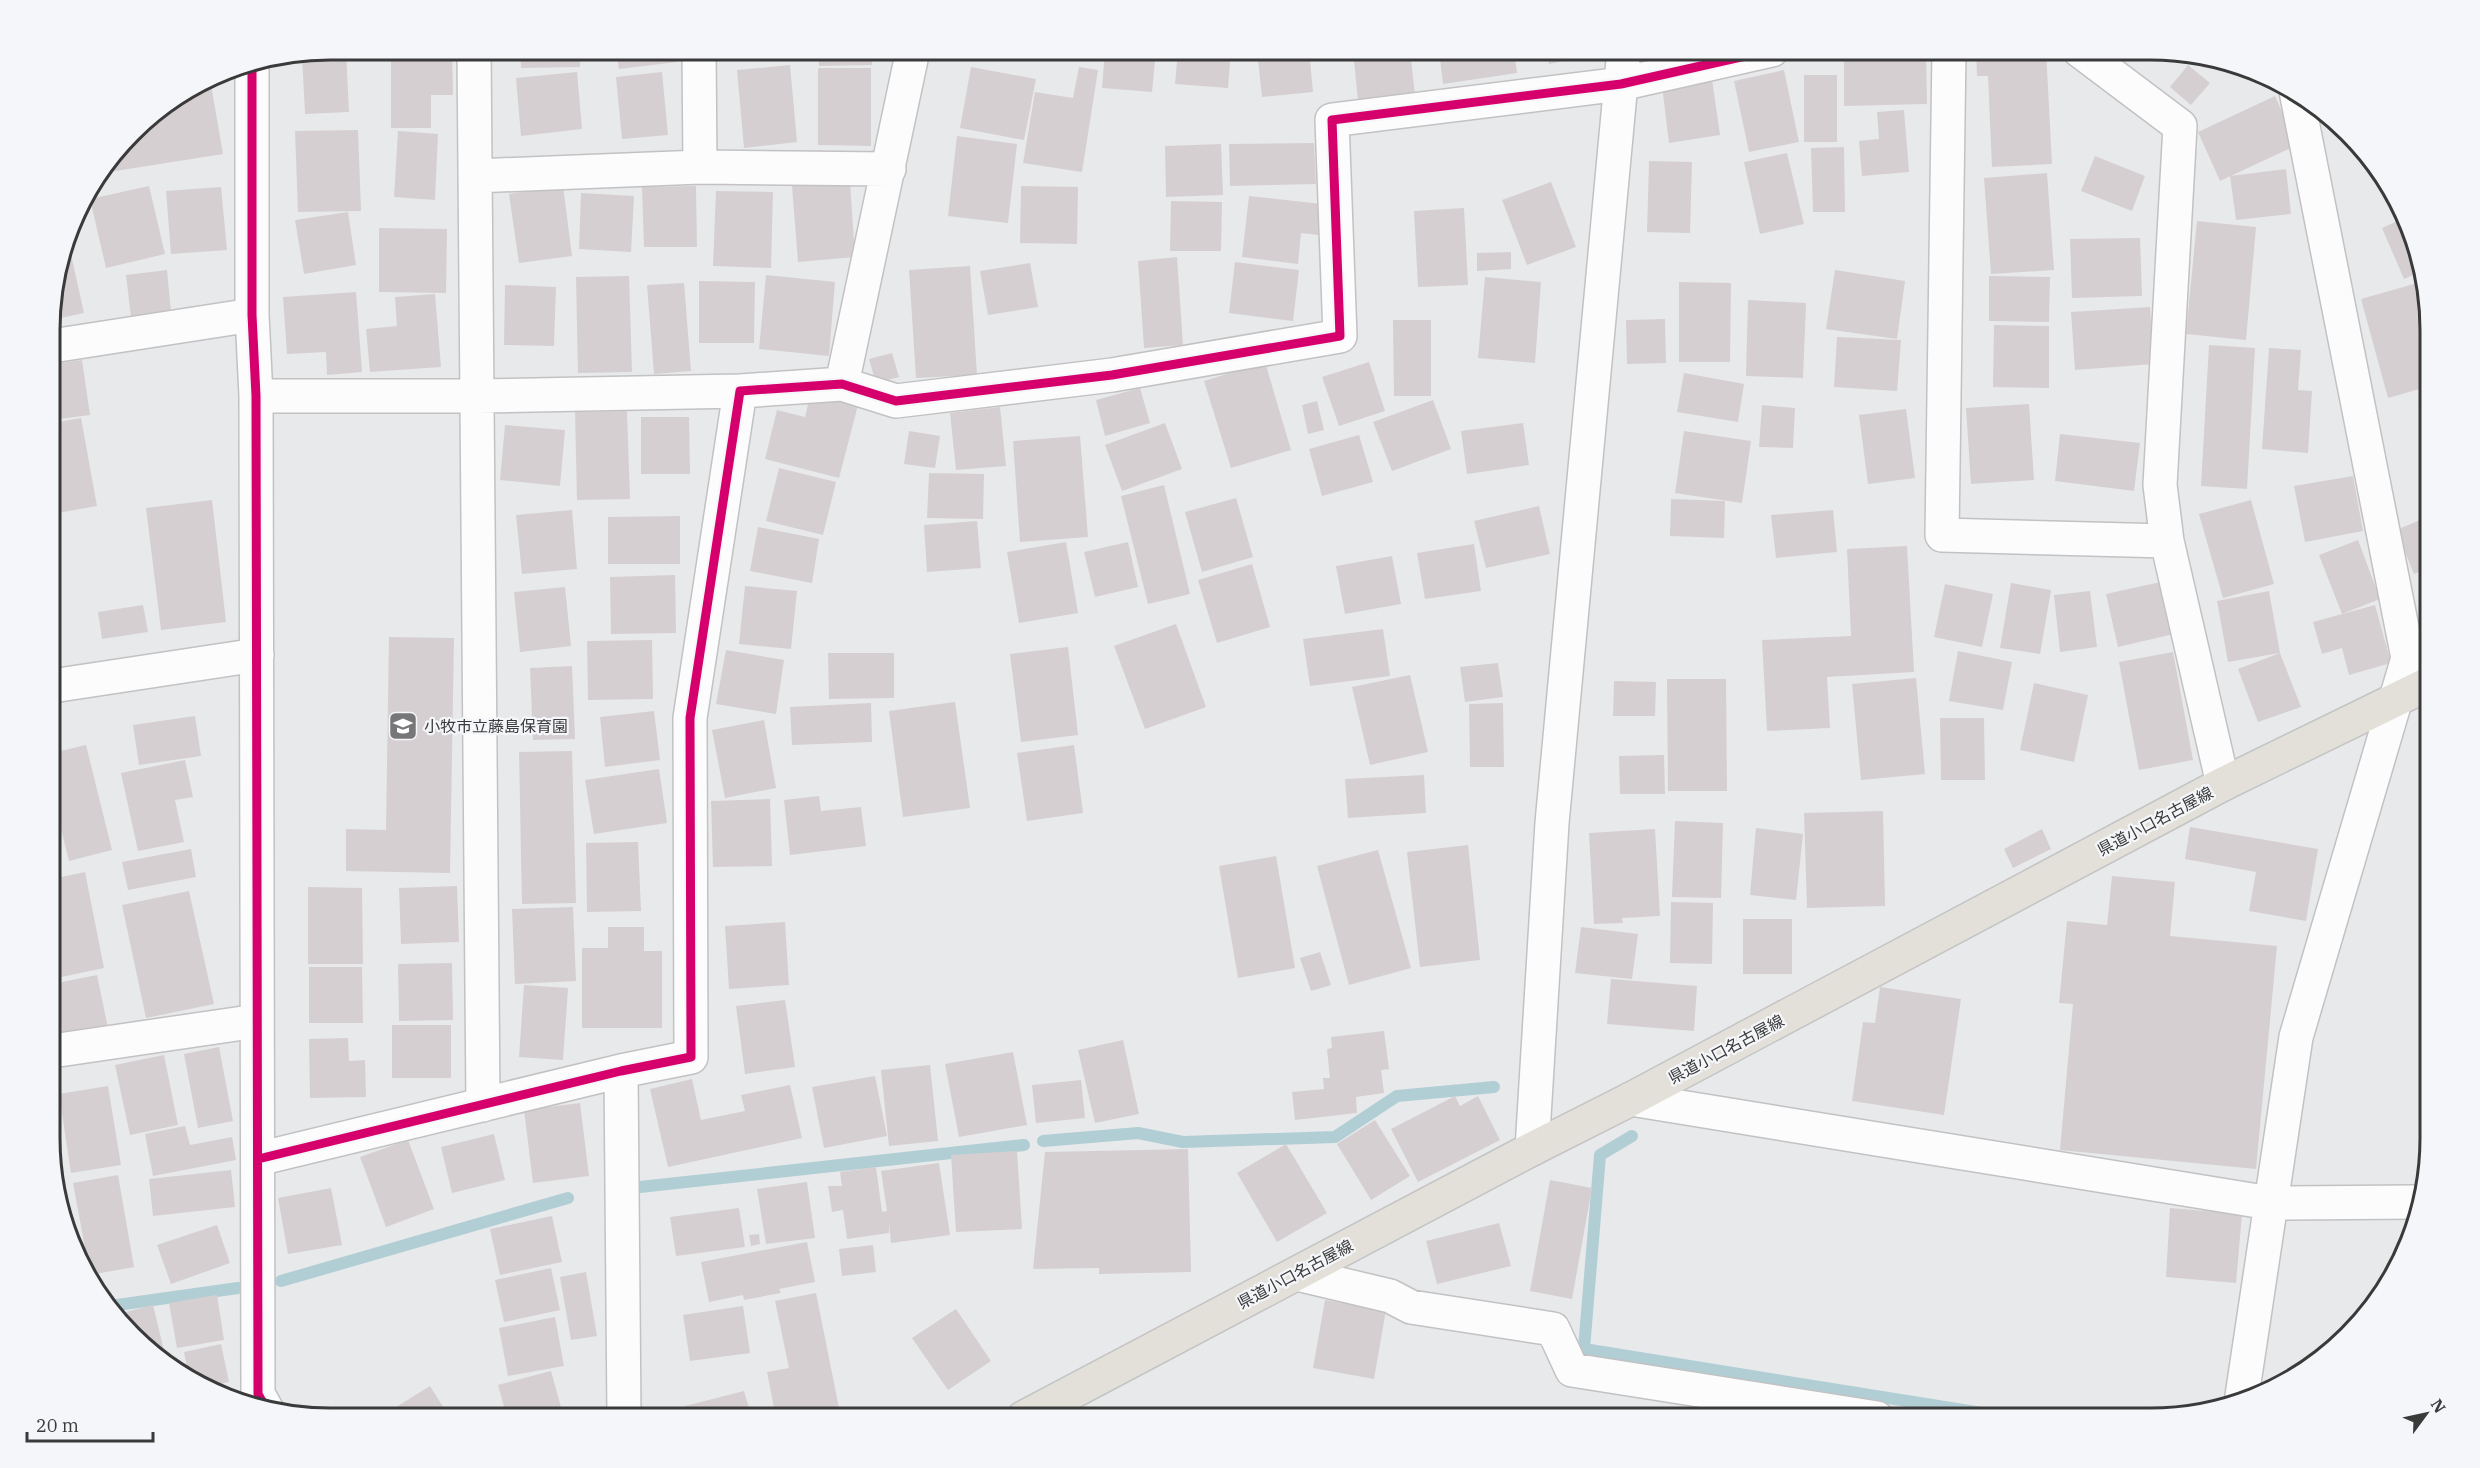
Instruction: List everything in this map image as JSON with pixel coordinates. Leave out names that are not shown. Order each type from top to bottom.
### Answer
[{"type":"main road","name":"県道小口名古屋線","points":[[1042,1408],[1631,1099],[2223,784],[2420,688]]},
{"type":"street","points":[[474,60],[483,1105]]},
{"type":"street","points":[[699,60],[700,167]]},
{"type":"street","points":[[842,384],[911,60]]},
{"type":"street","points":[[1532,1149],[1552,824],[1623,60]]},
{"type":"street","points":[[256,396],[478,396],[740,391],[842,384],[896,401],[1112,375],[1340,336],[1332,120],[1621,84],[1728,60]]},
{"type":"street","points":[[1949,60],[1942,535],[2167,541]]},
{"type":"street","points":[[2092,60],[2180,126],[2160,484],[2167,541],[2223,784]]},
{"type":"street","points":[[252,71],[252,315],[256,396],[258,1394],[261,1399]]},
{"type":"street","points":[[2243,1392],[2296,1037],[2408,658],[2299,104]]},
{"type":"street","points":[[476,176],[700,167],[889,169]]},
{"type":"street","points":[[60,345],[252,315]]},
{"type":"street","points":[[258,1159],[621,1071],[691,1057],[690,718],[740,391]]},
{"type":"street","points":[[60,685],[257,655]]},
{"type":"street","points":[[60,1050],[257,1021]]},
{"type":"street","points":[[621,1071],[624,1408]]},
{"type":"street","points":[[1631,1099],[2270,1203],[2412,1202]]},
{"type":"street","points":[[1297,1274],[1390,1296],[1411,1307],[1553,1329],[1572,1370],[1813,1408]]},
{"type":"building","points":[[346,60],[349,112],[305,114],[302,62]]},
{"type":"building","points":[[391,60],[452,60],[453,95],[431,95],[431,128],[391,128]]},
{"type":"building","points":[[521,60],[580,60],[580,67],[521,68]]},
{"type":"building","points":[[618,60],[677,60],[677,62],[619,69]]},
{"type":"building","points":[[819,60],[872,60],[872,65],[819,66]]},
{"type":"building","points":[[1104,60],[1155,60],[1152,92],[1102,88]]},
{"type":"building","points":[[1177,60],[1230,60],[1228,88],[1175,84]]},
{"type":"building","points":[[1258,60],[1310,60],[1313,92],[1262,97]]},
{"type":"building","points":[[1354,60],[1411,60],[1415,96],[1358,101]]},
{"type":"building","points":[[1440,60],[1515,60],[1517,73],[1443,84]]},
{"type":"building","points":[[1548,60],[1568,60],[1549,64]]},
{"type":"building","points":[[1844,60],[1926,60],[1927,104],[1844,106]]},
{"type":"building","points":[[1976,60],[2047,60],[2052,164],[1992,167],[1988,76],[1977,76]]},
{"type":"building","points":[[790,65],[797,142],[744,148],[737,70]]},
{"type":"building","points":[[2188,65],[2210,83],[2191,105],[2170,87]]},
{"type":"building","points":[[971,67],[1036,79],[1024,140],[960,128]]},
{"type":"building","points":[[1079,67],[1098,70],[1082,172],[1023,163],[1035,92],[1073,98]]},
{"type":"building","points":[[818,68],[871,68],[871,146],[818,145]]},
{"type":"building","points":[[1784,70],[1799,142],[1749,152],[1734,81]]},
{"type":"building","points":[[577,72],[582,129],[521,136],[516,78]]},
{"type":"building","points":[[662,72],[668,135],[622,139],[616,77]]},
{"type":"building","points":[[1804,75],[1837,75],[1837,142],[1804,142]]},
{"type":"building","points":[[1712,79],[1720,135],[1669,143],[1662,86]]},
{"type":"building","points":[[211,87],[223,154],[111,172],[139,139],[165,116]]},
{"type":"building","points":[[2275,96],[2297,145],[2220,181],[2198,132]]},
{"type":"building","points":[[1904,110],[1909,172],[1862,176],[1859,141],[1879,139],[1877,112]]},
{"type":"building","points":[[358,130],[361,211],[298,212],[295,131]]},
{"type":"building","points":[[398,131],[438,134],[435,200],[394,197]]},
{"type":"building","points":[[957,136],[1017,144],[1008,223],[948,216]]},
{"type":"building","points":[[1314,143],[1316,184],[1230,186],[1229,144]]},
{"type":"building","points":[[1221,144],[1223,195],[1166,197],[1165,146]]},
{"type":"building","points":[[1844,147],[1845,212],[1813,212],[1811,148]]},
{"type":"building","points":[[1787,153],[1804,224],[1760,234],[1744,162]]},
{"type":"building","points":[[2095,156],[2145,176],[2132,211],[2081,191]]},
{"type":"building","points":[[1649,161],[1692,162],[1690,233],[1647,232]]},
{"type":"building","points":[[2286,169],[2291,214],[2236,220],[2230,176]]},
{"type":"building","points":[[2047,173],[2054,270],[1991,274],[1984,178]]},
{"type":"building","points":[[850,182],[855,257],[798,262],[792,186]]},
{"type":"building","points":[[1551,182],[1576,247],[1527,265],[1502,200]]},
{"type":"building","points":[[149,186],[165,254],[106,268],[91,204],[94,198]]},
{"type":"building","points":[[563,186],[572,256],[519,263],[509,194]]},
{"type":"building","points":[[696,186],[697,247],[644,247],[642,187]]},
{"type":"building","points":[[1021,186],[1078,187],[1077,244],[1020,243]]},
{"type":"building","points":[[221,187],[227,250],[171,254],[166,191]]},
{"type":"building","points":[[716,191],[773,192],[771,268],[713,266]]},
{"type":"building","points":[[581,193],[634,196],[631,252],[579,249]]},
{"type":"building","points":[[1249,196],[1322,204],[1318,235],[1301,233],[1298,264],[1242,257]]},
{"type":"building","points":[[1171,201],[1222,202],[1221,251],[1170,251]]},
{"type":"building","points":[[1464,208],[1468,285],[1418,287],[1414,211]]},
{"type":"building","points":[[348,212],[356,265],[304,274],[295,220]]},
{"type":"building","points":[[2197,221],[2256,227],[2246,340],[2186,334]]},
{"type":"building","points":[[2397,221],[2406,243],[2414,275],[2404,279],[2382,228]]},
{"type":"building","points":[[379,228],[447,229],[446,293],[379,292]]},
{"type":"building","points":[[2140,238],[2142,296],[2072,298],[2070,239]]},
{"type":"building","points":[[1511,252],[1511,269],[1477,271],[1477,253]]},
{"type":"building","points":[[71,254],[84,313],[61,318],[62,294]]},
{"type":"building","points":[[1177,257],[1183,345],[1144,348],[1138,261]]},
{"type":"building","points":[[1235,262],[1299,270],[1293,321],[1229,313]]},
{"type":"building","points":[[1030,263],[1038,307],[988,315],[980,271]]},
{"type":"building","points":[[970,266],[977,375],[916,378],[909,270]]},
{"type":"building","points":[[167,270],[171,312],[131,317],[126,275]]},
{"type":"building","points":[[1835,270],[1905,281],[1897,339],[1826,329]]},
{"type":"building","points":[[766,275],[835,282],[829,356],[759,349]]},
{"type":"building","points":[[629,276],[632,372],[578,373],[576,277]]},
{"type":"building","points":[[1989,276],[2050,277],[2049,322],[1989,321]]},
{"type":"building","points":[[1485,277],[1541,282],[1535,363],[1478,358]]},
{"type":"building","points":[[699,281],[755,282],[754,343],[699,343]]},
{"type":"building","points":[[1679,282],[1731,283],[1730,362],[1679,362]]},
{"type":"building","points":[[684,283],[691,371],[654,374],[647,285]]},
{"type":"building","points":[[2416,283],[2420,330],[2420,389],[2388,398],[2361,299]]},
{"type":"building","points":[[505,285],[556,287],[554,346],[504,345]]},
{"type":"building","points":[[356,292],[362,372],[327,375],[326,352],[287,354],[283,297]]},
{"type":"building","points":[[435,294],[441,367],[370,372],[366,329],[397,326],[395,297]]},
{"type":"building","points":[[1748,300],[1806,303],[1803,378],[1746,376]]},
{"type":"building","points":[[2150,307],[2154,364],[2075,370],[2071,312]]},
{"type":"building","points":[[1665,319],[1666,363],[1627,364],[1626,320]]},
{"type":"building","points":[[1393,320],[1431,320],[1431,396],[1394,396]]},
{"type":"building","points":[[1994,325],[2049,326],[2049,388],[1993,387]]},
{"type":"building","points":[[1837,337],[1901,340],[1897,391],[1834,387]]},
{"type":"building","points":[[2209,345],[2255,348],[2247,489],[2201,486]]},
{"type":"building","points":[[2269,348],[2301,350],[2298,390],[2312,391],[2308,453],[2262,449]]},
{"type":"building","points":[[892,353],[899,377],[876,383],[869,359]]},
{"type":"building","points":[[82,360],[90,415],[60,419],[60,363]]},
{"type":"building","points":[[1265,362],[1291,450],[1231,468],[1204,381]]},
{"type":"building","points":[[1369,362],[1385,411],[1339,426],[1322,377]]},
{"type":"building","points":[[1684,373],[1744,384],[1738,422],[1677,412]]},
{"type":"building","points":[[1140,388],[1150,423],[1105,436],[1096,400]]},
{"type":"building","points":[[811,392],[858,405],[839,478],[765,459],[777,410],[805,417]]},
{"type":"building","points":[[1433,400],[1451,449],[1392,471],[1373,422]]},
{"type":"building","points":[[1317,401],[1324,430],[1308,434],[1302,405]]},
{"type":"building","points":[[2029,404],[2034,480],[1971,484],[1966,408]]},
{"type":"building","points":[[1762,405],[1795,408],[1793,448],[1759,447]]},
{"type":"building","points":[[1000,407],[1006,466],[956,470],[950,413]]},
{"type":"building","points":[[1906,409],[1915,478],[1868,484],[1859,415]]},
{"type":"building","points":[[627,411],[630,499],[577,500],[575,412]]},
{"type":"building","points":[[641,417],[689,417],[690,474],[641,474]]},
{"type":"building","points":[[81,418],[97,506],[60,513],[60,422]]},
{"type":"building","points":[[1165,423],[1182,469],[1122,491],[1105,445]]},
{"type":"building","points":[[1523,423],[1529,465],[1467,474],[1461,431]]},
{"type":"building","points":[[505,425],[565,430],[560,486],[500,480]]},
{"type":"building","points":[[909,431],[940,436],[935,468],[904,464]]},
{"type":"building","points":[[1684,431],[1751,441],[1742,503],[1675,493]]},
{"type":"building","points":[[2060,434],[2140,443],[2134,491],[2055,481]]},
{"type":"building","points":[[1359,435],[1373,482],[1322,496],[1309,449]]},
{"type":"building","points":[[1080,436],[1088,537],[1020,542],[1013,441]]},
{"type":"building","points":[[779,468],[836,482],[823,535],[766,521]]},
{"type":"building","points":[[929,473],[984,474],[983,519],[927,518]]},
{"type":"building","points":[[2353,476],[2363,531],[2305,542],[2294,486]]},
{"type":"building","points":[[1164,485],[1190,594],[1148,604],[1121,496]]},
{"type":"building","points":[[1236,498],[1253,557],[1202,572],[1185,512]]},
{"type":"building","points":[[1671,499],[1725,501],[1724,538],[1670,536]]},
{"type":"building","points":[[212,500],[226,622],[161,630],[146,508]]},
{"type":"building","points":[[2251,500],[2274,584],[2223,598],[2199,514]]},
{"type":"building","points":[[1539,506],[1550,554],[1486,568],[1474,521]]},
{"type":"building","points":[[572,510],[577,569],[522,574],[516,515]]},
{"type":"building","points":[[1833,510],[1837,552],[1776,558],[1771,515]]},
{"type":"building","points":[[680,516],[680,564],[608,564],[608,517]]},
{"type":"building","points":[[2420,520],[2420,572],[2414,574],[2396,530]]},
{"type":"building","points":[[977,521],[981,568],[927,572],[924,525]]},
{"type":"building","points":[[758,527],[819,539],[812,583],[750,571]]},
{"type":"building","points":[[2358,540],[2380,599],[2342,614],[2319,555]]},
{"type":"building","points":[[1066,542],[1078,613],[1019,623],[1007,552]]},
{"type":"building","points":[[1128,542],[1138,587],[1095,597],[1084,552]]},
{"type":"building","points":[[1474,544],[1481,591],[1425,599],[1417,553]]},
{"type":"building","points":[[1907,546],[1914,672],[1827,677],[1830,728],[1767,731],[1762,640],[1851,636],[1847,549]]},
{"type":"building","points":[[1392,556],[1401,604],[1345,614],[1336,566]]},
{"type":"building","points":[[1252,564],[1270,627],[1217,643],[1198,580]]},
{"type":"building","points":[[675,575],[676,633],[611,634],[610,577]]},
{"type":"building","points":[[2165,581],[2178,633],[2118,647],[2106,594]]},
{"type":"building","points":[[2011,583],[2051,590],[2040,654],[2000,648]]},
{"type":"building","points":[[1945,584],[1993,594],[1982,647],[1934,637]]},
{"type":"building","points":[[745,586],[797,591],[791,649],[739,644]]},
{"type":"building","points":[[565,587],[571,646],[520,652],[514,592]]},
{"type":"building","points":[[2090,591],[2097,647],[2060,652],[2054,595]]},
{"type":"building","points":[[2269,591],[2280,653],[2228,662],[2217,601]]},
{"type":"building","points":[[143,605],[148,632],[102,639],[98,612]]},
{"type":"building","points":[[2375,605],[2391,663],[2349,675],[2342,648],[2322,654],[2313,622]]},
{"type":"building","points":[[1176,624],[1206,707],[1145,729],[1114,646]]},
{"type":"building","points":[[1383,629],[1390,676],[1310,686],[1303,639]]},
{"type":"building","points":[[389,637],[454,638],[450,873],[346,871],[346,829],[386,830]]},
{"type":"building","points":[[652,640],[653,699],[588,700],[587,641]]},
{"type":"building","points":[[1068,647],[1078,735],[1021,742],[1010,654]]},
{"type":"building","points":[[726,650],[784,660],[776,714],[716,704]]},
{"type":"building","points":[[1958,651],[2012,662],[2003,710],[1949,701]]},
{"type":"building","points":[[2173,652],[2193,760],[2139,770],[2119,662]]},
{"type":"building","points":[[828,653],[894,653],[894,698],[829,699]]},
{"type":"building","points":[[2280,653],[2301,707],[2258,722],[2238,669]]},
{"type":"building","points":[[1498,663],[1503,697],[1465,702],[1460,667]]},
{"type":"building","points":[[572,666],[575,739],[533,740],[530,668]]},
{"type":"building","points":[[1410,675],[1428,752],[1370,765],[1352,687]]},
{"type":"building","points":[[1916,678],[1925,774],[1861,780],[1852,684]]},
{"type":"building","points":[[1667,679],[1726,679],[1727,791],[1668,791]]},
{"type":"building","points":[[1614,681],[1656,682],[1655,716],[1613,716]]},
{"type":"building","points":[[2034,683],[2088,695],[2074,762],[2020,750]]},
{"type":"building","points":[[955,702],[970,808],[903,817],[889,711]]},
{"type":"building","points":[[871,703],[872,742],[792,745],[790,707]]},
{"type":"building","points":[[1503,703],[1504,767],[1470,767],[1469,704]]},
{"type":"building","points":[[654,711],[660,760],[605,767],[600,717]]},
{"type":"building","points":[[195,716],[201,756],[139,765],[133,725]]},
{"type":"building","points":[[1940,718],[1984,718],[1985,780],[1941,780]]},
{"type":"building","points":[[764,720],[776,788],[725,798],[712,730]]},
{"type":"building","points":[[86,745],[112,850],[69,861],[60,825],[60,751]]},
{"type":"building","points":[[1074,745],[1083,813],[1027,821],[1017,753]]},
{"type":"building","points":[[572,751],[576,903],[522,904],[519,752]]},
{"type":"building","points":[[1664,755],[1665,794],[1620,794],[1619,756]]},
{"type":"building","points":[[185,760],[193,797],[175,800],[184,842],[138,851],[121,773]]},
{"type":"building","points":[[659,769],[667,823],[594,834],[585,780]]},
{"type":"building","points":[[1424,775],[1426,813],[1348,818],[1345,779]]},
{"type":"building","points":[[819,796],[821,811],[861,807],[866,846],[790,855],[784,800]]},
{"type":"building","points":[[770,799],[772,866],[713,867],[711,801]]},
{"type":"building","points":[[1883,811],[1885,906],[1807,908],[1804,813]]},
{"type":"building","points":[[1675,821],[1723,823],[1721,898],[1672,897]]},
{"type":"building","points":[[2190,827],[2318,849],[2306,921],[2249,911],[2256,872],[2185,859]]},
{"type":"building","points":[[1756,828],[1803,834],[1796,900],[1750,895]]},
{"type":"building","points":[[1655,829],[1660,916],[1622,918],[1623,923],[1594,924],[1589,833]]},
{"type":"building","points":[[2042,829],[2051,849],[2013,868],[2004,849]]},
{"type":"building","points":[[638,842],[641,911],[587,912],[586,843]]},
{"type":"building","points":[[1468,845],[1480,960],[1420,967],[1407,852]]},
{"type":"building","points":[[191,849],[196,877],[128,890],[122,862]]},
{"type":"building","points":[[1378,850],[1411,968],[1349,985],[1317,866]]},
{"type":"building","points":[[1276,856],[1295,968],[1238,978],[1219,866]]},
{"type":"building","points":[[85,872],[104,968],[60,977],[60,877]]},
{"type":"building","points":[[2112,876],[2175,882],[2170,936],[2277,946],[2256,1169],[2060,1150],[2073,1004],[2059,1003],[2067,921],[2107,925]]},
{"type":"building","points":[[457,886],[459,942],[401,944],[399,888]]},
{"type":"building","points":[[308,887],[362,888],[363,964],[308,964]]},
{"type":"building","points":[[189,891],[214,1004],[146,1018],[122,905]]},
{"type":"building","points":[[1671,902],[1713,903],[1712,964],[1670,963]]},
{"type":"building","points":[[573,907],[576,981],[515,984],[512,909]]},
{"type":"building","points":[[1743,919],[1792,919],[1792,974],[1743,974]]},
{"type":"building","points":[[785,922],[789,985],[729,989],[725,926]]},
{"type":"building","points":[[608,927],[644,927],[644,951],[662,951],[662,1028],[582,1028],[582,948],[608,948]]},
{"type":"building","points":[[1581,927],[1638,934],[1632,979],[1575,973]]},
{"type":"building","points":[[1320,952],[1331,985],[1311,991],[1300,958]]},
{"type":"building","points":[[452,963],[453,1020],[399,1021],[398,964]]},
{"type":"building","points":[[309,967],[362,967],[363,1023],[309,1023]]},
{"type":"building","points":[[97,975],[108,1028],[60,1038],[60,982]]},
{"type":"building","points":[[1611,979],[1697,986],[1694,1031],[1607,1024]]},
{"type":"building","points":[[524,985],[568,988],[563,1060],[519,1057]]},
{"type":"building","points":[[1880,987],[1961,999],[1944,1115],[1852,1101],[1863,1022],[1875,1023]]},
{"type":"building","points":[[785,1000],[795,1067],[745,1074],[736,1006]]},
{"type":"building","points":[[392,1025],[451,1025],[451,1078],[392,1078]]},
{"type":"building","points":[[1384,1031],[1389,1069],[1381,1070],[1384,1093],[1356,1097],[1357,1113],[1295,1120],[1292,1092],[1324,1089],[1323,1078],[1330,1078],[1327,1049],[1332,1048],[1331,1037]]},
{"type":"building","points":[[348,1038],[349,1061],[365,1060],[366,1097],[310,1098],[309,1039]]},
{"type":"building","points":[[1123,1040],[1139,1114],[1095,1123],[1078,1050]]},
{"type":"building","points":[[219,1047],[233,1121],[198,1128],[184,1054]]},
{"type":"building","points":[[1013,1052],[1027,1125],[959,1137],[945,1064]]},
{"type":"building","points":[[164,1055],[178,1125],[130,1135],[115,1065]]},
{"type":"building","points":[[930,1065],[938,1141],[889,1146],[881,1070]]},
{"type":"building","points":[[875,1076],[887,1136],[824,1148],[812,1087]]},
{"type":"building","points":[[692,1079],[701,1120],[745,1111],[741,1095],[790,1085],[802,1138],[668,1167],[650,1089]]},
{"type":"building","points":[[1081,1080],[1085,1118],[1036,1123],[1032,1085]]},
{"type":"building","points":[[108,1086],[121,1165],[71,1173],[60,1094]]},
{"type":"building","points":[[1455,1096],[1460,1106],[1478,1096],[1500,1140],[1418,1182],[1391,1129]]},
{"type":"building","points":[[580,1103],[589,1176],[533,1183],[524,1110]]},
{"type":"building","points":[[1375,1120],[1410,1176],[1371,1200],[1337,1144]]},
{"type":"building","points":[[185,1126],[190,1145],[232,1137],[236,1160],[153,1176],[145,1134]]},
{"type":"building","points":[[494,1134],[505,1180],[452,1193],[441,1147]]},
{"type":"building","points":[[408,1140],[434,1209],[386,1227],[360,1157]]},
{"type":"building","points":[[1286,1144],[1327,1213],[1277,1242],[1237,1173]]},
{"type":"building","points":[[1188,1149],[1191,1272],[1099,1274],[1099,1268],[1033,1269],[1045,1152]]},
{"type":"building","points":[[1017,1151],[1022,1229],[956,1232],[951,1155]]},
{"type":"building","points":[[939,1163],[950,1235],[891,1243],[889,1223],[889,1233],[847,1239],[843,1210],[832,1212],[828,1186],[842,1186],[840,1172],[876,1167],[882,1212],[887,1211],[881,1171]]},
{"type":"building","points":[[231,1170],[235,1207],[153,1216],[149,1179]]},
{"type":"building","points":[[118,1175],[134,1267],[96,1274],[86,1253],[73,1183]]},
{"type":"building","points":[[1550,1180],[1592,1188],[1572,1299],[1530,1291]]},
{"type":"building","points":[[807,1182],[815,1238],[766,1244],[757,1189]]},
{"type":"building","points":[[331,1188],[342,1245],[288,1254],[278,1198]]},
{"type":"building","points":[[739,1208],[745,1247],[676,1256],[670,1217]]},
{"type":"building","points":[[2170,1208],[2242,1214],[2236,1283],[2166,1277]]},
{"type":"building","points":[[552,1216],[562,1262],[500,1275],[490,1229]]},
{"type":"building","points":[[1499,1223],[1511,1266],[1437,1284],[1426,1241]]},
{"type":"building","points":[[217,1225],[230,1263],[171,1284],[157,1245]]},
{"type":"building","points":[[759,1234],[760,1244],[751,1246],[749,1235]]},
{"type":"building","points":[[807,1242],[815,1282],[779,1289],[781,1293],[744,1300],[743,1295],[709,1302],[701,1262]]},
{"type":"building","points":[[873,1245],[876,1272],[842,1276],[839,1249]]},
{"type":"building","points":[[551,1268],[560,1310],[504,1322],[495,1280]]},
{"type":"building","points":[[586,1272],[597,1336],[571,1340],[560,1277]]},
{"type":"building","points":[[816,1293],[839,1408],[774,1408],[767,1372],[789,1368],[775,1301]]},
{"type":"building","points":[[217,1295],[224,1340],[177,1348],[169,1303]]},
{"type":"building","points":[[1325,1300],[1386,1310],[1374,1379],[1313,1368]]},
{"type":"building","points":[[153,1305],[164,1351],[139,1329],[124,1312]]},
{"type":"building","points":[[743,1306],[750,1353],[690,1361],[683,1315]]},
{"type":"building","points":[[956,1309],[991,1361],[948,1390],[912,1338]]},
{"type":"building","points":[[555,1317],[564,1366],[508,1376],[499,1328]]},
{"type":"building","points":[[221,1344],[229,1382],[219,1384],[187,1367],[184,1352]]},
{"type":"building","points":[[551,1371],[561,1408],[504,1408],[498,1385]]},
{"type":"building","points":[[430,1386],[444,1408],[395,1408]]},
{"type":"building","points":[[744,1391],[749,1408],[686,1408],[685,1406]]},
{"type":"waterway","points":[[1043,1141],[1138,1133],[1183,1142],[1335,1137],[1397,1096],[1494,1087]]},
{"type":"waterway","points":[[1632,1136],[1600,1155],[1584,1349],[1951,1408]]},
{"type":"waterway","points":[[640,1187],[1024,1145]]},
{"type":"waterway","points":[[281,1281],[568,1198]]},
{"type":"waterway","points":[[118,1305],[238,1288]]},
{"type":"cycle path","points":[[258,1159],[621,1071],[691,1057],[690,718],[740,391],[842,384],[896,401],[1112,375],[1340,336],[1332,120],[1621,84],[1728,60]]},
{"type":"cycle path","points":[[252,71],[252,315],[256,396],[258,1394],[261,1399]]},
{"type":"place","name":"小牧市立藤島保育園","points":[[403,726]]}]
